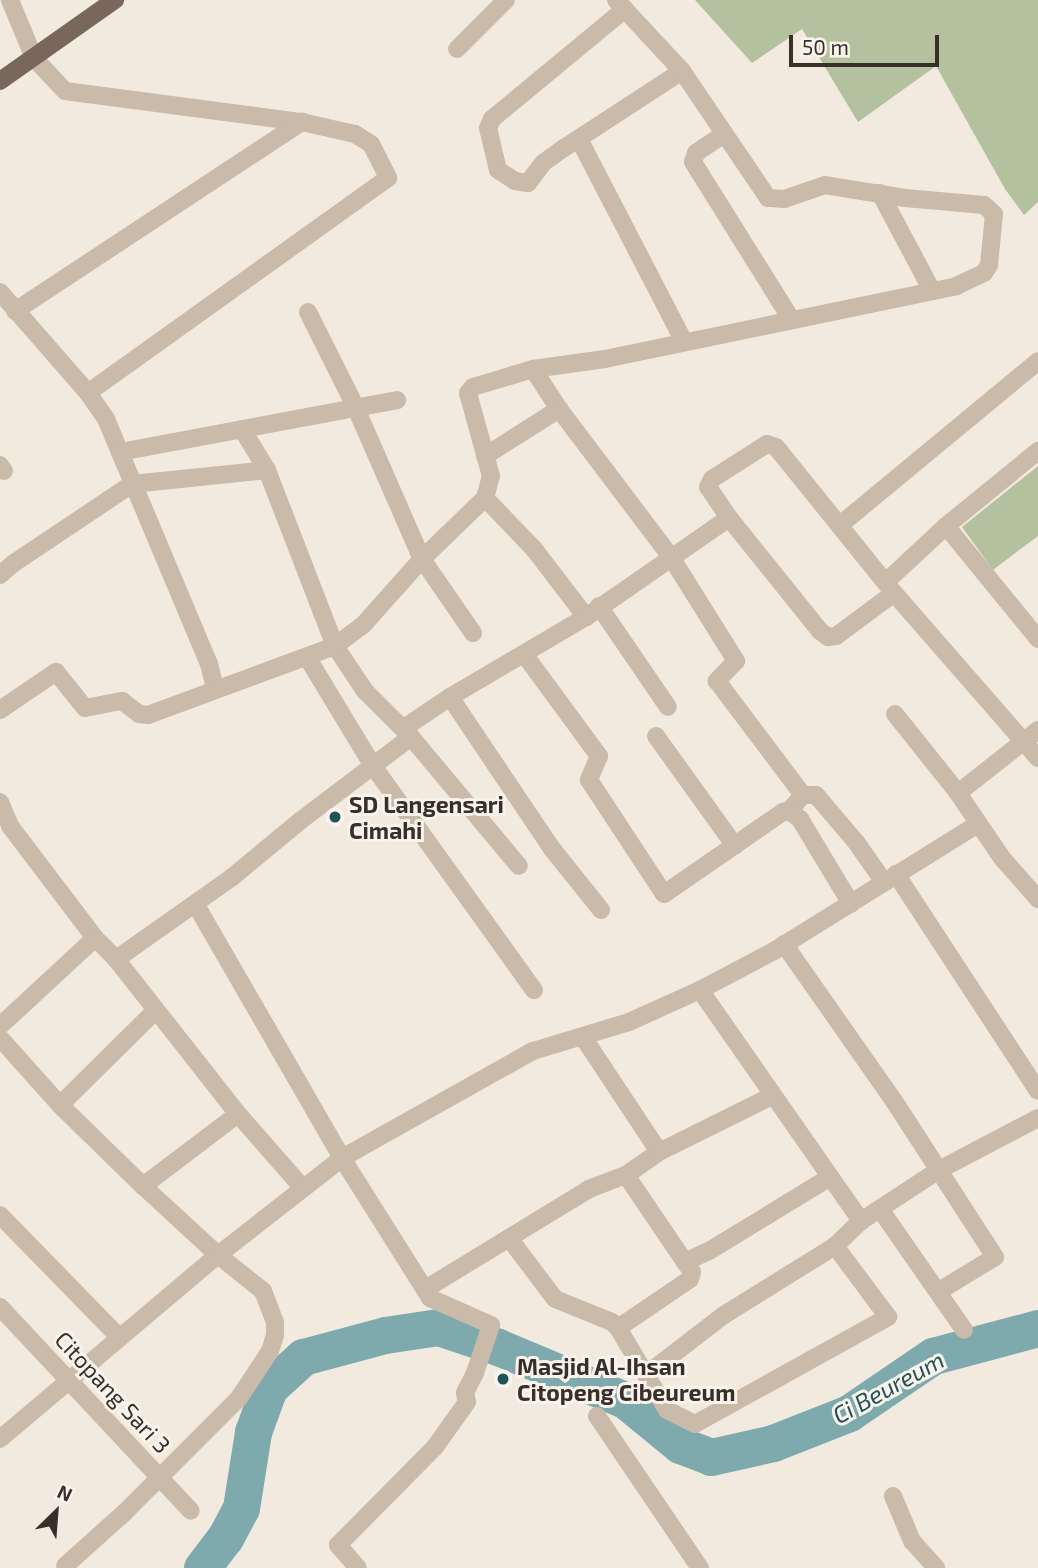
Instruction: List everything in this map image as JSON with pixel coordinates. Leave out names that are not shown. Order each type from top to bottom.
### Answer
[{"type":"main road","points":[[0,81],[115,0]]},
{"type":"street","points":[[10,0],[34,58],[59,87],[74,94],[302,122],[364,138],[371,144],[388,178],[88,393]]},
{"type":"street","points":[[457,49],[506,0]]},
{"type":"street","points":[[0,710],[56,672],[85,708],[122,701],[139,714],[148,715],[215,688],[335,646],[363,624],[422,559],[485,498],[491,476],[469,390],[533,369],[605,359],[683,340],[956,286],[984,272],[989,265],[994,214],[984,205],[825,185],[776,200],[763,192],[682,71],[620,4],[499,112],[488,128],[498,170],[524,184],[543,163],[682,71]]},
{"type":"street","points":[[15,311],[302,122]]},
{"type":"street","points":[[724,134],[696,153],[692,162],[791,319]]},
{"type":"street","points":[[579,139],[683,340]]},
{"type":"street","points":[[880,193],[932,291]]},
{"type":"street","points":[[0,292],[88,393],[106,419],[209,664],[215,688]]},
{"type":"street","points":[[308,312],[355,406],[422,559],[473,633]]},
{"type":"street","points":[[840,525],[1038,361]]},
{"type":"street","points":[[533,369],[559,409],[671,557],[736,661],[716,681],[803,795]]},
{"type":"street","points":[[120,452],[397,400]]},
{"type":"street","points":[[485,456],[559,409]]},
{"type":"street","points":[[242,429],[267,470],[335,646],[365,691],[407,732],[519,866]]},
{"type":"street","points":[[1038,451],[946,526],[891,586],[836,636],[828,637],[820,631],[729,518],[708,487],[712,479],[771,443],[891,586],[1031,735],[1038,758]]},
{"type":"street","points":[[0,575],[132,484],[267,470]]},
{"type":"street","points":[[485,498],[592,612],[668,707]]},
{"type":"street","points":[[116,959],[195,905],[373,766],[407,732],[450,697],[592,612],[729,518]]},
{"type":"street","points":[[946,526],[1038,639]]},
{"type":"street","points":[[524,654],[599,756],[589,780],[664,894],[783,812],[789,811],[803,795],[816,795],[890,878],[1038,1091]]},
{"type":"street","points":[[307,657],[373,766],[534,989]]},
{"type":"street","points":[[450,697],[553,850],[601,910]]},
{"type":"street","points":[[895,714],[1038,899]]},
{"type":"street","points":[[958,793],[1031,735]]},
{"type":"street","points":[[656,736],[735,846]]},
{"type":"street","points":[[0,802],[10,826],[95,938],[116,959],[238,1114],[302,1187]]},
{"type":"street","points":[[789,811],[800,819],[851,904]]},
{"type":"street","points":[[0,1438],[71,1382],[119,1337],[218,1255],[342,1158],[533,1051],[629,1022],[700,990],[851,904],[978,824]]},
{"type":"street","points":[[195,905],[342,1158],[427,1288],[430,1298],[491,1325],[475,1373],[465,1393],[467,1402],[435,1447],[338,1545],[358,1568]]},
{"type":"street","points":[[0,1026],[95,938]]},
{"type":"street","points":[[784,944],[939,1170],[995,1257],[939,1291]]},
{"type":"street","points":[[700,990],[861,1221]]},
{"type":"street","points":[[60,1105],[155,1011]]},
{"type":"street","points":[[583,1037],[659,1152]]},
{"type":"street","points":[[0,1038],[60,1105],[143,1186],[218,1255],[263,1291],[275,1322],[275,1335],[270,1351],[239,1398],[124,1513],[65,1566]]},
{"type":"street","points":[[427,1288],[589,1189],[626,1175],[659,1152],[772,1096]]},
{"type":"street","points":[[143,1186],[238,1114]]},
{"type":"street","points":[[646,1375],[724,1315],[835,1246],[861,1221],[939,1170],[1038,1118]]},
{"type":"street","points":[[618,1328],[690,1279],[692,1272],[626,1175]]},
{"type":"street","points":[[685,1262],[709,1251],[830,1177]]},
{"type":"street","points":[[880,1209],[964,1330]]},
{"type":"street","points":[[0,1215],[119,1337]]},
{"type":"street","points":[[509,1238],[555,1298],[612,1322],[669,1413],[695,1424],[888,1317],[835,1246]]},
{"type":"street","name":"Citopang Sari 3","points":[[0,1307],[191,1511]]},
{"type":"street","points":[[597,1416],[700,1568]]},
{"type":"street","points":[[893,1496],[912,1541],[936,1568]]},
{"type":"green space","points":[[695,0],[1038,0],[1038,202],[1024,215],[1005,189],[936,66],[858,122],[802,29],[752,63]]},
{"type":"green space","points":[[1038,466],[1038,536],[993,570],[962,527]]},
{"type":"waterway","name":"Ci Beureum","points":[[202,1568],[225,1538],[241,1508],[253,1432],[269,1388],[303,1357],[385,1335],[438,1327],[498,1347],[625,1400],[680,1445],[711,1457],[773,1443],[849,1413],[933,1356],[1038,1328]]},
{"type":"place","name":"SD Langensari Cimahi","points":[[335,817]]},
{"type":"place","name":"Masjid Al-Ihsan Citopeng Cibeureum","points":[[503,1379]]}]
